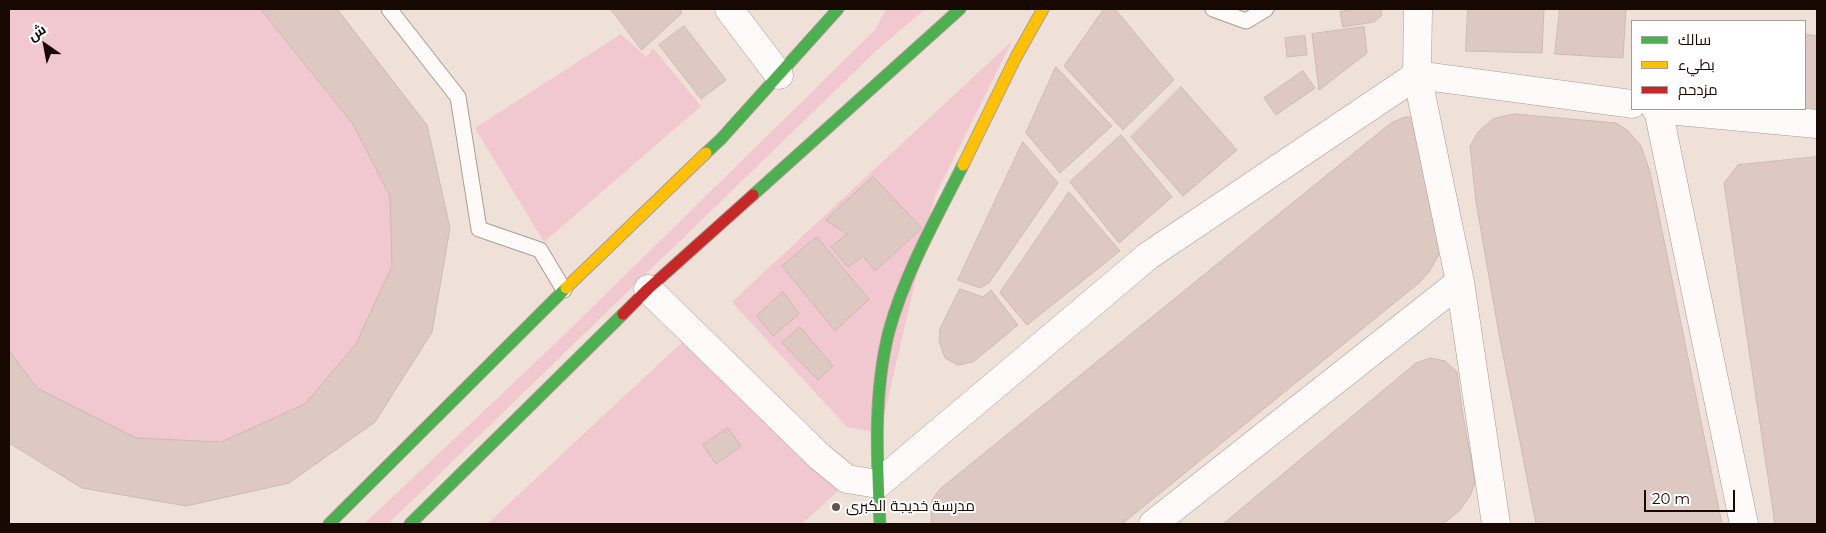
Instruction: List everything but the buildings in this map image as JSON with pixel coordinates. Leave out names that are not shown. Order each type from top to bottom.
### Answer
[{"type":"main road","points":[[329,524],[564,290],[721,139],[838,9]]},
{"type":"main road","points":[[410,524],[648,289],[960,9]]},
{"type":"main road","points":[[880,524],[878,409],[881,377],[895,312],[906,281],[924,242],[1016,58],[1043,9]]},
{"type":"street","points":[[729,9],[779,75]]},
{"type":"street","points":[[1418,9],[1417,75],[1460,282],[1496,524]]},
{"type":"street","points":[[648,289],[820,457],[847,479],[878,484],[1148,256],[1417,75],[1631,104]]},
{"type":"street","points":[[1657,110],[1744,524]]},
{"type":"street","points":[[1668,110],[1817,124]]},
{"type":"street","points":[[1153,524],[1460,282]]},
{"type":"lane","points":[[389,9],[458,97],[478,229],[540,250],[564,290]]},
{"type":"lane","points":[[1214,9],[1246,21],[1266,9]]},
{"type":"shaded area","points":[[9,9],[337,9],[427,125],[432,332],[375,422],[289,483],[186,506],[82,488],[9,443]]},
{"type":"shaded area","points":[[886,9],[925,9],[876,51],[388,524],[364,524],[560,339],[875,30]]},
{"type":"shaded area","points":[[621,34],[646,57],[653,48],[701,106],[544,242],[475,128]]},
{"type":"shaded area","points":[[1012,41],[935,196],[880,433],[847,427],[732,302]]},
{"type":"shaded area","points":[[692,333],[838,491],[802,524],[487,524]]},
{"type":"traffic: fast","points":[[706,153],[721,139],[838,9]]},
{"type":"traffic: fast","points":[[753,195],[960,9]]},
{"type":"traffic: fast","points":[[880,524],[877,451],[878,403],[880,379],[889,331],[912,267],[963,165]]},
{"type":"traffic: fast","points":[[329,524],[566,288]]},
{"type":"traffic: fast","points":[[410,524],[623,314]]},
{"type":"traffic: slow","points":[[963,165],[1016,57],[1043,9]]},
{"type":"traffic: slow","points":[[566,288],[706,153]]},
{"type":"traffic: jam","points":[[623,314],[648,289],[753,195]]},
{"type":"place","name":"مدرسة خديجة الكبرى","points":[[836,507]]}]
